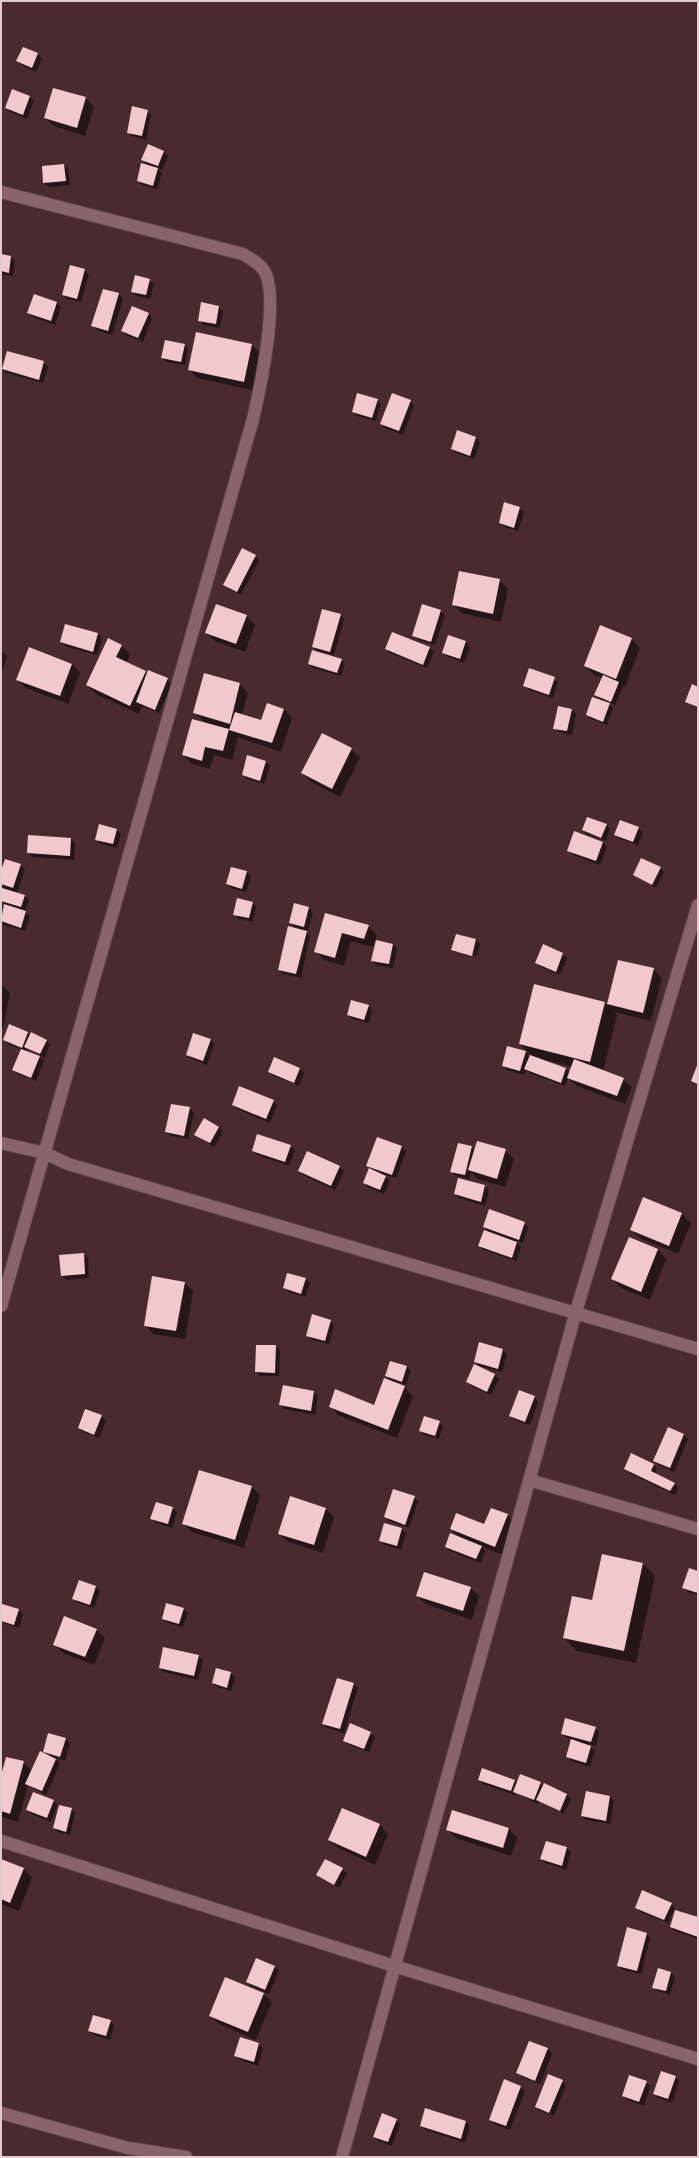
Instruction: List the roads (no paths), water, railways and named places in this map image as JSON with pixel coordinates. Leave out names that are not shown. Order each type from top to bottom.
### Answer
[{"type":"street","points":[[1,192],[243,254],[263,269],[270,290],[264,367],[253,419],[1,1306]]},
{"type":"street","points":[[342,2157],[575,1314],[698,905]]},
{"type":"street","points":[[1,1143],[44,1153],[68,1164],[698,1350]]},
{"type":"street","points":[[529,1480],[698,1529]]},
{"type":"street","points":[[1,1841],[394,1966],[698,2059]]},
{"type":"street","points":[[1,2113],[128,2148],[186,2157]]}]
